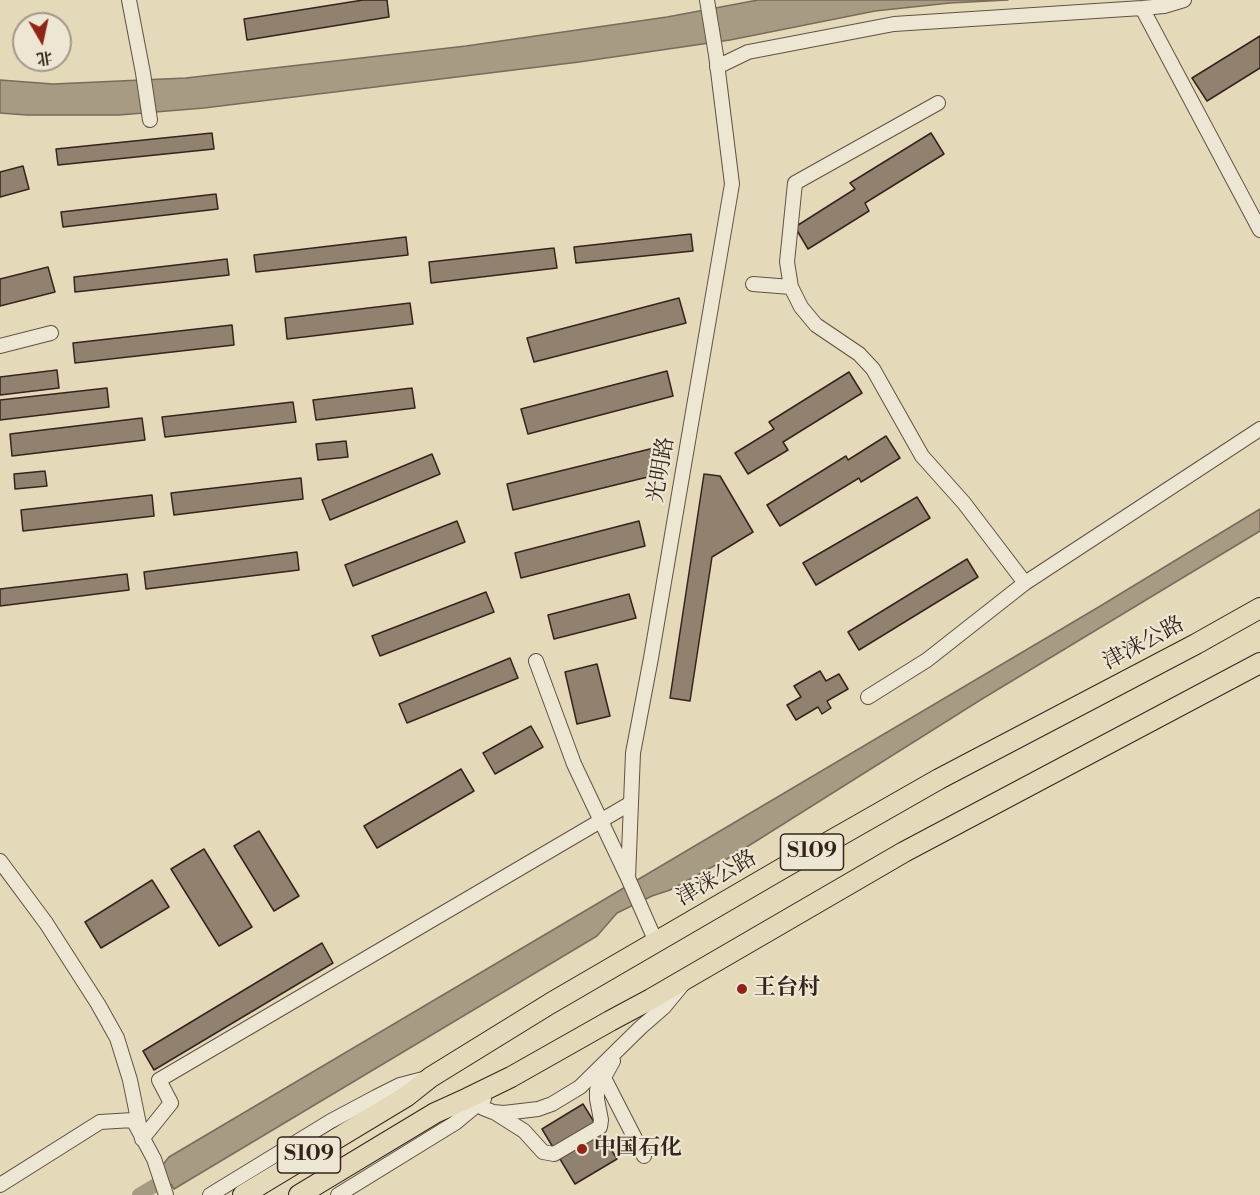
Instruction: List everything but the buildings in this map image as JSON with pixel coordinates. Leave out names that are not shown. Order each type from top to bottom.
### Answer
[{"type":"highway","name":"津涞公路","points":[[243,1195],[407,1096],[431,1077],[551,1003],[939,778],[1196,644],[1260,608]]},
{"type":"highway","name":"S109","points":[[299,1195],[435,1113],[473,1102],[511,1077],[651,999],[904,852],[1260,663]]},
{"type":"street","points":[[129,0],[150,120]]},
{"type":"street","name":"光明路","points":[[656,942],[628,878],[633,753],[732,184],[707,0]]},
{"type":"street","points":[[716,61],[748,52],[894,24],[1142,8],[1164,6],[1184,0]]},
{"type":"street","points":[[1142,8],[1260,230]]},
{"type":"street","points":[[938,103],[795,183],[787,262],[791,287],[801,307],[816,325],[859,354],[873,369],[922,456],[964,503],[1025,583]]},
{"type":"street","points":[[753,285],[791,287]]},
{"type":"street","points":[[0,346],[51,333]]},
{"type":"street","points":[[868,697],[927,660],[1025,583],[1260,429]]},
{"type":"street","points":[[536,661],[574,764],[628,878]]},
{"type":"street","points":[[142,1139],[171,1103],[159,1080],[631,803]]},
{"type":"street","points":[[0,861],[46,923],[117,1038],[130,1080],[142,1139]]},
{"type":"street","points":[[493,1112],[521,1112],[538,1109],[552,1104],[580,1087],[664,1007],[690,975]]},
{"type":"street","points":[[338,1195],[455,1123],[473,1102],[524,1131],[543,1152],[554,1154],[600,1127],[597,1090],[618,1051]]},
{"type":"street","points":[[210,1195],[331,1121],[400,1085],[431,1077]]},
{"type":"street","points":[[604,1078],[644,1156]]},
{"type":"street","points":[[0,1185],[100,1122],[133,1120],[154,1159],[166,1195]]},
{"type":"shaded area","points":[[758,0],[1008,0],[875,11],[730,40],[579,62],[204,108],[119,115],[0,113],[0,80],[53,84],[186,78],[466,46],[667,17]]},
{"type":"shaded area","points":[[1260,509],[1260,531],[982,699],[734,855],[670,890],[617,913],[597,936],[174,1189],[161,1167],[169,1157],[1097,608]]},
{"type":"waterway","points":[[139,1195],[184,1168]]},
{"type":"place","name":"王台村","points":[[742,989]]},
{"type":"place","name":"中国石化","points":[[582,1149]]}]
